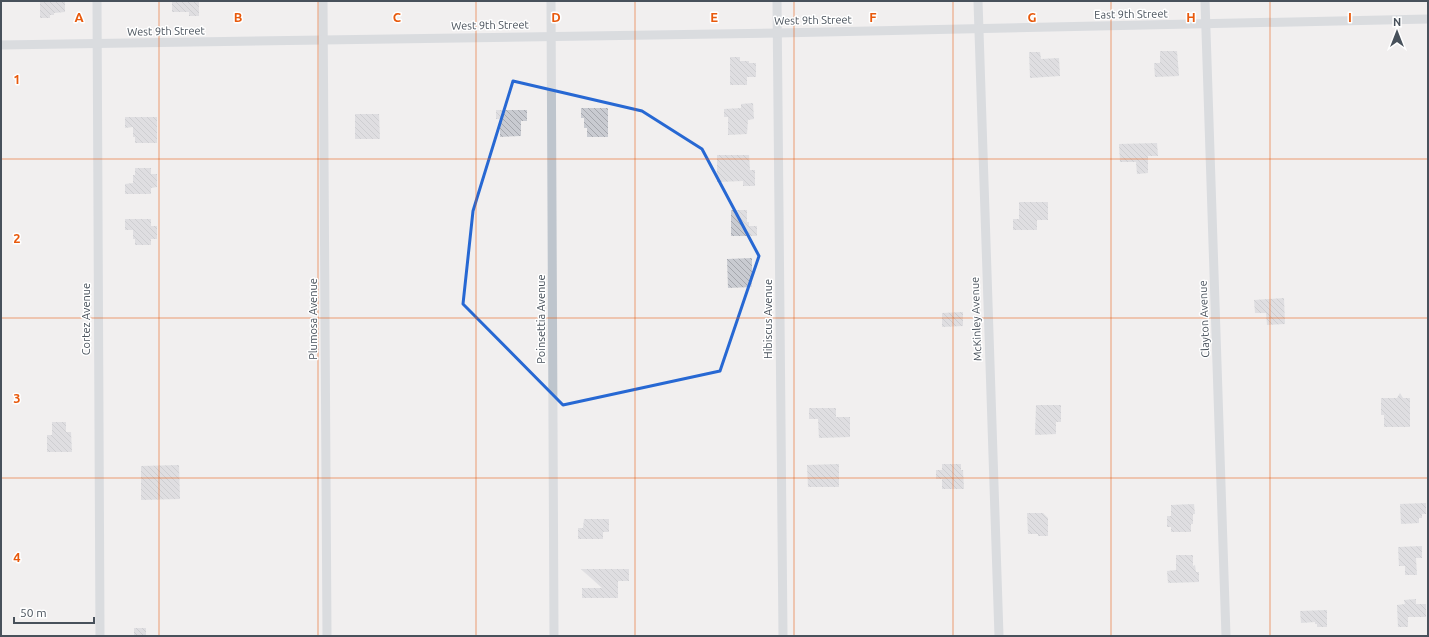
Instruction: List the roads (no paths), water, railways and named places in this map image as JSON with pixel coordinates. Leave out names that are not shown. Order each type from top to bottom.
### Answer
[{"type":"street","name":"Cortez Avenue","points":[[97,1],[100,636]]},
{"type":"street","name":"Plumosa Avenue","points":[[324,1],[327,636]]},
{"type":"street","name":"Poinsettia Avenue","points":[[552,1],[554,636]]},
{"type":"street","name":"Hibiscus Avenue","points":[[778,1],[783,636]]},
{"type":"street","name":"McKinley Avenue","points":[[978,1],[999,636]]},
{"type":"street","name":"Clayton Avenue","points":[[1205,1],[1226,636]]},
{"type":"street","name":"East 9th Street","points":[[978,29],[1428,19]]},
{"type":"street","name":"West 9th Street","points":[[1,46],[978,29]]}]
